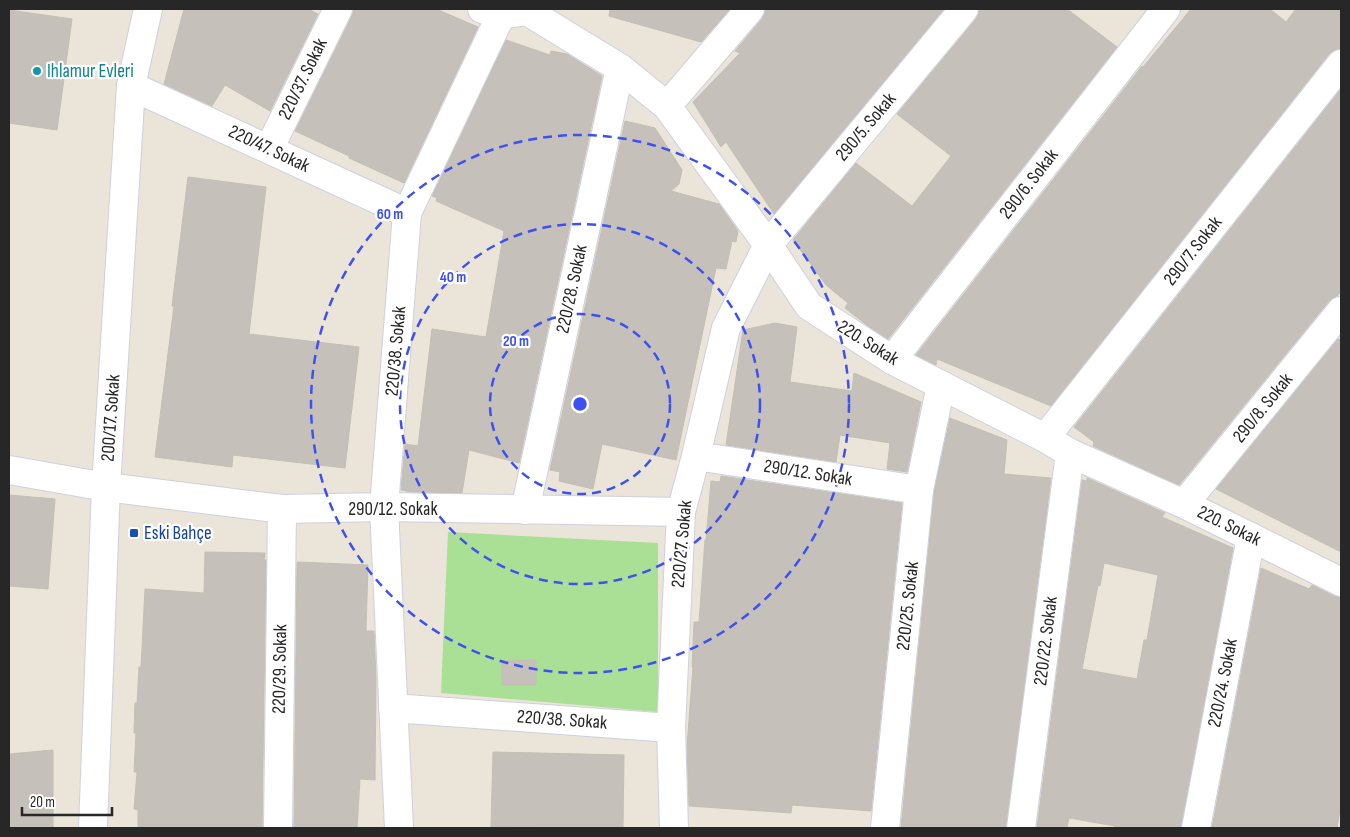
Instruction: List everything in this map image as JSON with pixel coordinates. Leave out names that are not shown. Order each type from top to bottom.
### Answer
[{"type":"street","name":"200/17. Sokak","points":[[93,828],[106,486],[131,86],[148,9]]},
{"type":"street","name":"220/37. Sokak","points":[[269,150],[338,9]]},
{"type":"street","points":[[667,106],[750,9]]},
{"type":"street","name":"290/5. Sokak","points":[[768,245],[964,9]]},
{"type":"street","name":"290/6. Sokak","points":[[892,360],[1166,9]]},
{"type":"street","name":"220. Sokak","points":[[492,12],[528,10],[620,68],[667,106],[810,306],[892,360],[1045,438],[1070,453],[1184,504],[1341,582]]},
{"type":"street","name":"220/38. Sokak","points":[[398,828],[384,508],[407,213],[492,12]]},
{"type":"street","name":"290/7. Sokak","points":[[1045,438],[1341,64]]},
{"type":"street","name":"220/28. Sokak","points":[[524,510],[620,68]]},
{"type":"street","name":"220/47. Sokak","points":[[131,86],[407,213]]},
{"type":"street","name":"220/27. Sokak","points":[[674,828],[671,728],[681,512],[726,328],[768,245]]},
{"type":"street","name":"290/8. Sokak","points":[[1184,504],[1341,311]]},
{"type":"street","name":"220/25. Sokak","points":[[885,828],[919,490],[941,384]]},
{"type":"street","name":"220/22. Sokak","points":[[1022,828],[1070,453]]},
{"type":"street","name":"290/12. Sokak","points":[[696,456],[919,490]]},
{"type":"street","name":"290/12. Sokak","points":[[9,470],[106,486],[282,509],[384,508],[681,512]]},
{"type":"street","name":"220/29. Sokak","points":[[278,828],[282,509]]},
{"type":"street","name":"220/24. Sokak","points":[[1196,828],[1251,537]]},
{"type":"street","name":"220/38. Sokak","points":[[393,708],[671,728]]},
{"type":"green space","points":[[448,532],[658,543],[658,712],[441,693]]},
{"type":"building","points":[[184,9],[308,9],[318,14],[270,111],[225,85],[212,106],[164,84]]},
{"type":"building","points":[[354,9],[436,9],[478,27],[404,183],[295,131]]},
{"type":"building","points":[[610,9],[730,9],[701,42],[609,16]]},
{"type":"building","points":[[765,9],[944,9],[774,214],[726,142],[721,147],[693,102],[740,53],[735,51],[762,19]]},
{"type":"building","points":[[979,9],[1067,9],[1117,47],[888,339],[845,308],[848,303],[826,285],[793,240],[856,163],[912,206],[951,156],[897,114],[976,19]]},
{"type":"building","points":[[1191,9],[1270,9],[1286,22],[1296,9],[1341,9],[1341,49],[1329,54],[1051,406],[937,359],[936,365],[916,355],[1142,66]]},
{"type":"building","name":"Ihlamur Evleri","points":[[9,10],[72,19],[57,130],[9,123]]},
{"type":"building","points":[[506,40],[550,55],[551,51],[567,54],[602,76],[519,463],[469,450],[462,493],[401,490],[405,444],[418,446],[432,329],[486,337],[504,231],[436,201],[437,198],[432,196]]},
{"type":"building","points":[[1341,89],[1341,291],[1329,301],[1179,485],[1093,446],[1094,442],[1074,427]]},
{"type":"building","points":[[625,121],[655,128],[682,170],[679,184],[671,191],[719,204],[738,231],[736,242],[732,241],[726,269],[716,268],[676,460],[602,444],[593,489],[559,481],[560,472],[550,470]]},
{"type":"building","points":[[188,177],[266,187],[249,334],[359,347],[345,468],[233,455],[232,467],[155,457]]},
{"type":"building","points":[[775,323],[797,327],[790,382],[852,391],[854,373],[921,402],[907,472],[887,469],[890,443],[840,435],[836,462],[726,445],[743,330]]},
{"type":"building","points":[[1338,339],[1341,340],[1341,552],[1216,489]]},
{"type":"building","points":[[950,418],[1007,440],[1004,474],[1051,478],[1006,828],[901,828],[934,492]]},
{"type":"building","points":[[721,476],[902,503],[871,811],[792,805],[791,813],[689,806],[687,746],[693,667],[694,622],[699,622],[711,481],[720,482]]},
{"type":"building","points":[[1087,478],[1165,513],[1162,517],[1233,548],[1181,828],[1114,828],[1115,826],[1069,818],[1067,828],[1037,828],[1082,480],[1087,481]],"holes":[[[1104,563],[1158,575],[1147,640],[1144,640],[1137,679],[1082,669]]]},
{"type":"building","points":[[9,495],[55,499],[48,589],[9,586]]},
{"type":"building","points":[[205,552],[265,553],[262,828],[138,828],[138,810],[134,809],[137,772],[134,772],[136,733],[134,733],[135,703],[137,703],[139,667],[141,667],[145,589],[204,593]]},
{"type":"building","points":[[297,562],[368,565],[366,631],[374,631],[376,679],[375,780],[360,779],[357,828],[294,828]]},
{"type":"building","points":[[1261,568],[1309,589],[1312,585],[1341,598],[1341,804],[1337,828],[1212,828]]},
{"type":"building","points":[[536,660],[536,685],[502,685],[502,661]]},
{"type":"building","points":[[53,750],[53,828],[9,828],[9,754]]},
{"type":"building","points":[[493,752],[624,755],[623,828],[491,827]]},
{"type":"place","name":"Ihlamur Evleri","points":[[37,71]]},
{"type":"place","name":"Eski Bahçe","points":[[134,533]]}]
